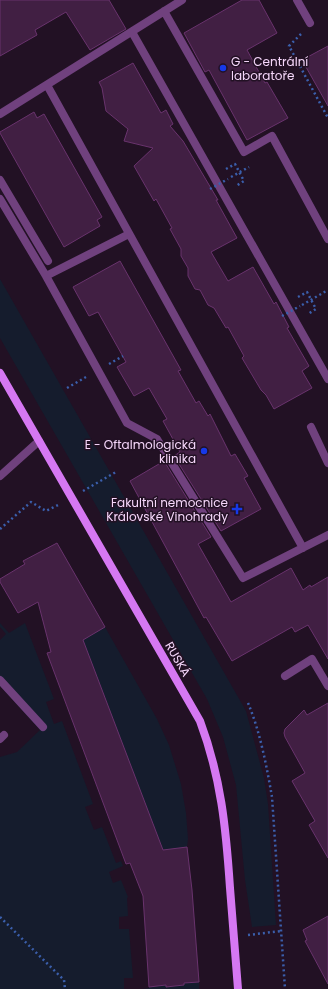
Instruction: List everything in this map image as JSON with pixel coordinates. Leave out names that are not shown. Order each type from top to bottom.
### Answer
[{"type":"street","points":[[0,114],[182,0]]},
{"type":"street","points":[[297,0],[310,23]]},
{"type":"street","points":[[164,11],[244,152],[272,136],[328,239]]},
{"type":"street","points":[[132,32],[328,379]]},
{"type":"street","points":[[47,85],[303,548]]},
{"type":"street","points":[[0,180],[48,261]]},
{"type":"street","points":[[0,199],[46,276],[127,423],[157,439],[243,578],[328,535]]},
{"type":"street","points":[[46,276],[130,234]]},
{"type":"street","name":"RUSKÁ","points":[[0,373],[200,721],[209,747],[219,786],[226,831],[238,989]]},
{"type":"street","points":[[311,427],[328,462]]},
{"type":"street","points":[[0,476],[39,441]]},
{"type":"street","points":[[285,676],[312,659],[328,686]]},
{"type":"street","points":[[0,680],[43,727]]},
{"type":"path","points":[[310,23],[289,46],[328,118]]},
{"type":"path","points":[[235,164],[244,181]]},
{"type":"path","points":[[210,189],[239,172]]},
{"type":"path","points":[[282,316],[328,290]]},
{"type":"path","points":[[307,292],[316,309]]},
{"type":"path","points":[[248,703],[264,756],[272,797],[285,989]]},
{"type":"path","points":[[0,917],[64,980],[65,989]]},
{"type":"path","points":[[234,936],[281,931]]},
{"type":"shaded area","points":[[0,279],[246,711],[264,778],[268,804],[276,925],[252,927],[245,880],[236,785],[223,737],[207,699],[0,338]]},
{"type":"shaded area","points":[[0,623],[9,633],[25,623],[54,699],[46,702],[54,724],[62,721],[93,804],[85,807],[94,830],[102,827],[116,863],[121,861],[123,866],[109,872],[113,883],[121,880],[128,897],[128,916],[119,917],[119,929],[129,929],[133,978],[124,978],[124,989],[0,989],[0,757],[17,752],[40,730],[0,686],[0,640],[6,634],[0,627]]},
{"type":"shaded area","points":[[105,627],[157,719],[169,745],[181,784],[186,813],[188,839],[187,847],[163,850],[83,640]]},
{"type":"shaded area","points":[[199,982],[199,989],[143,989],[149,987],[166,985],[166,987],[184,985],[184,983]]},
{"type":"building","points":[[0,0],[109,0],[126,29],[90,50],[66,12],[35,30],[37,35],[0,56]]},
{"type":"building","name":"G - Centrální laboratoře","points":[[242,0],[259,0],[277,33],[247,50],[265,83],[267,82],[288,118],[247,140],[209,70],[205,72],[184,33]]},
{"type":"building","points":[[328,46],[328,106],[302,60]]},
{"type":"building","points":[[133,63],[161,113],[166,110],[173,124],[170,126],[183,141],[218,200],[216,200],[237,238],[211,252],[228,281],[253,267],[274,304],[276,302],[289,327],[287,328],[309,366],[302,371],[312,388],[274,409],[242,358],[244,356],[228,327],[226,328],[214,308],[208,305],[200,290],[195,289],[188,276],[188,268],[181,256],[181,249],[170,229],[172,228],[156,199],[154,201],[134,166],[153,148],[124,141],[128,129],[106,111],[102,88],[99,82]]},
{"type":"building","points":[[34,112],[37,118],[44,114],[102,217],[97,220],[100,226],[64,247],[0,133]]},
{"type":"building","points":[[120,261],[181,370],[178,371],[196,403],[199,401],[208,416],[210,414],[231,456],[235,454],[248,476],[244,478],[261,509],[221,531],[174,456],[180,452],[163,421],[167,419],[149,388],[134,396],[117,367],[126,362],[98,312],[89,316],[73,287]]},
{"type":"building","points":[[164,461],[211,537],[198,544],[231,602],[291,568],[303,590],[310,585],[311,587],[328,577],[328,659],[308,625],[295,632],[292,627],[232,661],[206,617],[204,618],[130,481]]},
{"type":"building","points":[[57,543],[105,627],[83,640],[163,850],[187,847],[199,982],[184,983],[184,985],[166,987],[166,985],[149,987],[143,896],[130,863],[126,864],[47,653],[51,652],[38,602],[18,613],[0,582],[0,579],[25,564],[23,561]]},
{"type":"building","points":[[328,703],[328,858],[309,825],[315,821],[292,781],[305,773],[284,733],[285,729],[304,710],[307,715]]},
{"type":"building","points":[[328,916],[328,984],[305,941],[307,940],[303,930]]},
{"type":"place","name":"G - Centrální laboratoře","points":[[223,68]]},
{"type":"place","name":"E - Oftalmologická klinika","points":[[204,451]]},
{"type":"place","name":"Fakultní nemocnice Královské Vinohrady","points":[[237,509]]}]
